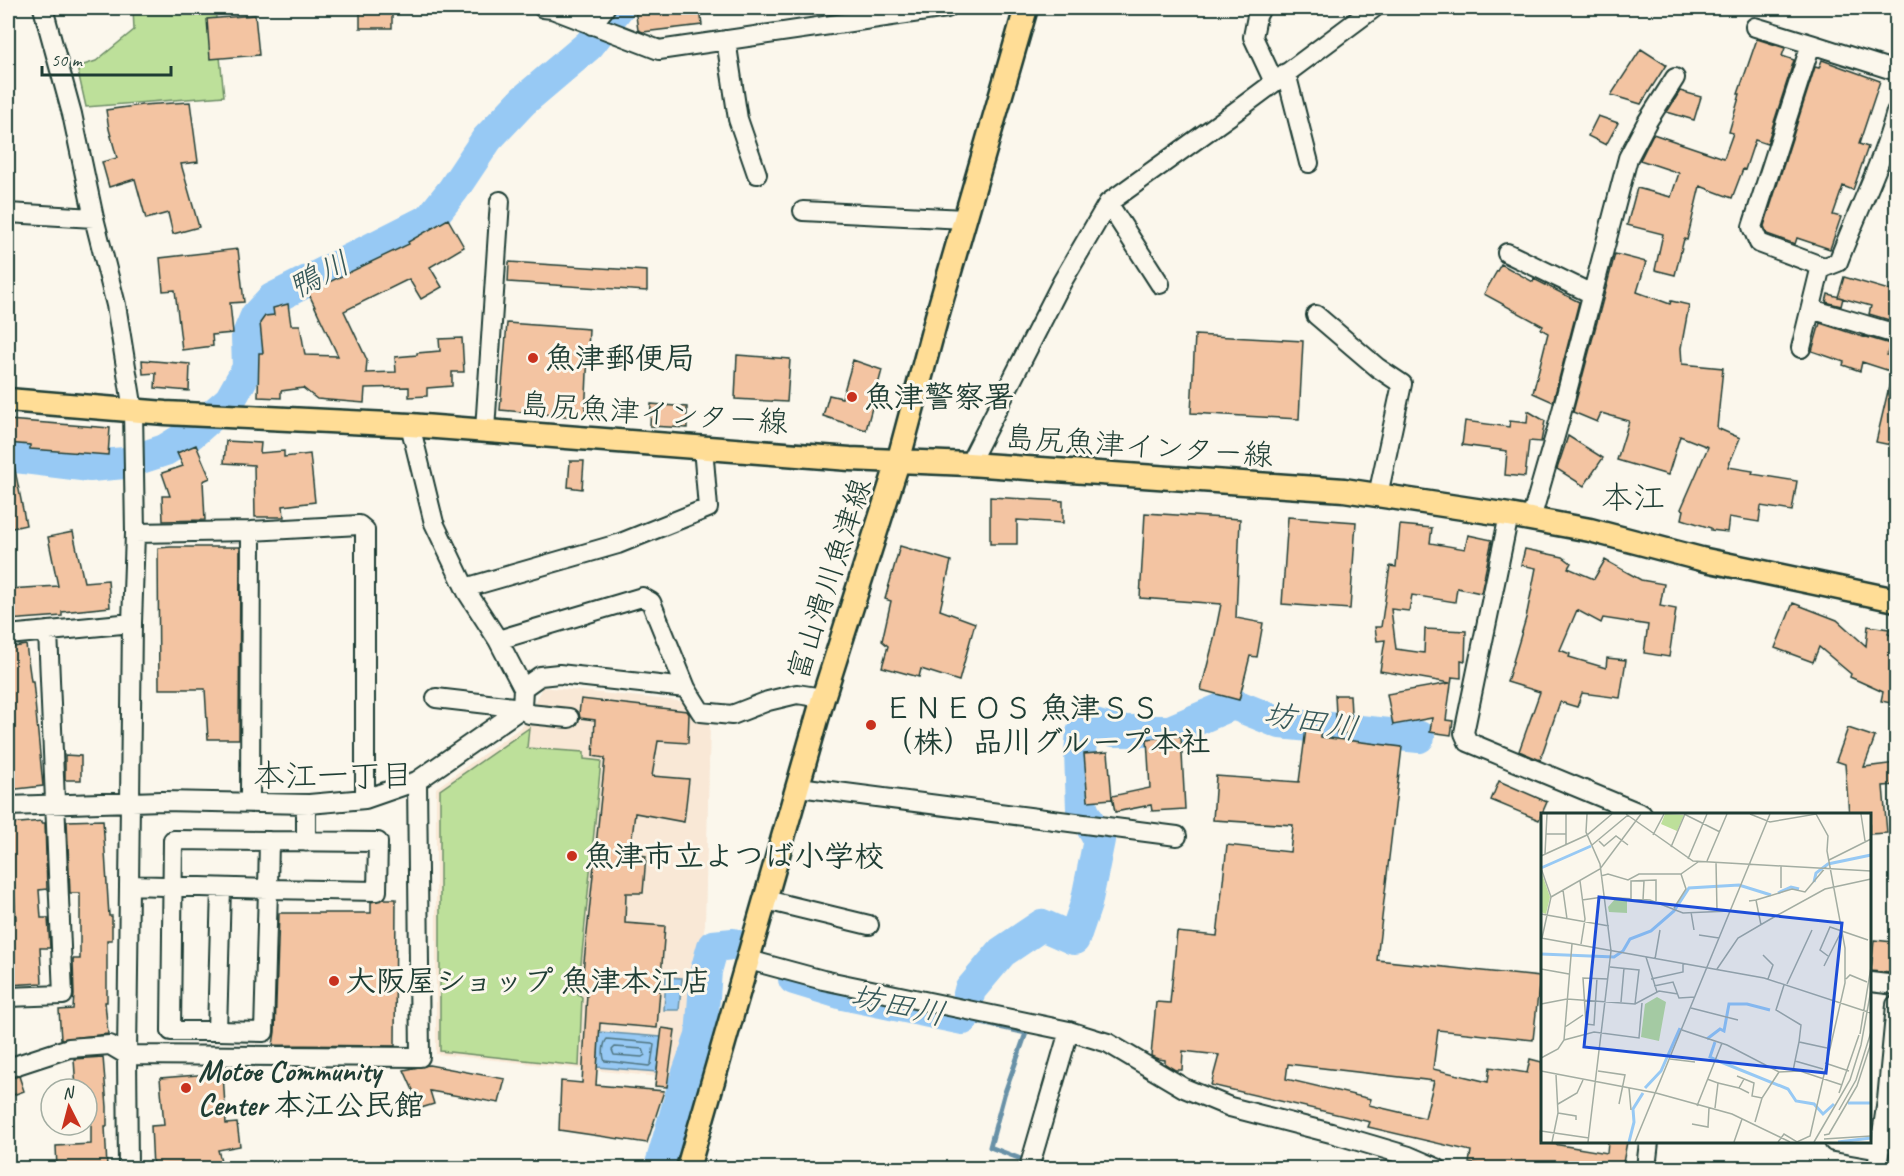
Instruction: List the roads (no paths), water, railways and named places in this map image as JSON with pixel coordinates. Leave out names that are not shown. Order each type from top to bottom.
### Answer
[{"type":"main road","name":"富山滑川魚津線","points":[[688,1168],[823,698],[898,462],[1026,8]]},
{"type":"main road","name":"島尻魚津インター線","points":[[8,400],[133,410],[485,430],[898,462],[969,464],[1321,488],[1520,517],[1590,530],[1701,559],[1896,600]]},
{"type":"street","points":[[43,8],[72,114],[94,218],[116,305],[133,410],[135,533],[129,885],[128,1168]]},
{"type":"street","points":[[543,8],[552,9],[659,50],[927,9],[947,8]]},
{"type":"street","points":[[592,25],[605,8]]},
{"type":"street","points":[[1261,8],[1253,37],[1280,78],[1309,163]]},
{"type":"street","points":[[969,464],[1062,282],[1108,203],[1374,8]]},
{"type":"street","points":[[1755,27],[1896,71]]},
{"type":"street","points":[[726,40],[738,118],[757,174]]},
{"type":"street","points":[[1811,44],[1752,227],[1759,243],[1825,267],[1838,262],[1858,210],[1868,195],[1896,112]]},
{"type":"street","points":[[1640,813],[1468,742],[1464,733],[1520,517],[1559,422],[1628,158],[1647,122],[1675,78]]},
{"type":"street","points":[[485,430],[500,201]]},
{"type":"street","points":[[1108,203],[1160,284]]},
{"type":"street","points":[[803,211],[965,219]]},
{"type":"street","points":[[8,213],[94,218]]},
{"type":"street","points":[[1507,253],[1592,294]]},
{"type":"street","points":[[1801,348],[1821,266]]},
{"type":"street","points":[[1810,309],[1896,334]]},
{"type":"street","points":[[1316,315],[1378,368],[1402,384],[1378,495]]},
{"type":"street","points":[[410,425],[434,523],[465,588],[498,640],[523,688],[522,708]]},
{"type":"street","points":[[465,588],[618,544],[708,508],[703,447]]},
{"type":"street","points":[[135,533],[251,531],[359,525],[365,530],[365,800]]},
{"type":"street","points":[[250,803],[251,531]]},
{"type":"street","points":[[498,640],[642,597],[651,602],[686,688],[701,712],[732,715],[768,701],[797,694],[823,698]]},
{"type":"street","points":[[8,635],[132,623]]},
{"type":"street","points":[[8,997],[63,995],[48,631]]},
{"type":"street","points":[[523,688],[540,676],[559,674],[686,688]]},
{"type":"street","points":[[436,698],[522,708],[529,714],[569,718]]},
{"type":"street","points":[[8,806],[130,802],[306,804],[365,800],[417,781],[522,708]]},
{"type":"street","points":[[8,1068],[69,1048],[110,1045],[128,1055],[420,1057],[417,781]]},
{"type":"street","points":[[799,787],[1177,836]]},
{"type":"street","points":[[306,804],[306,842]]},
{"type":"street","points":[[129,885],[172,886],[221,888],[268,889],[377,891],[378,842],[173,840],[172,886],[171,1030],[264,1032],[268,889],[269,841]]},
{"type":"street","points":[[217,1032],[221,888]]},
{"type":"street","points":[[766,900],[869,925]]},
{"type":"street","points":[[749,960],[823,980],[1069,1031],[1108,1042],[1184,1088],[1230,1107],[1342,1136],[1409,1156],[1437,1168]]},
{"type":"street","points":[[1871,982],[1896,985]]},
{"type":"street","points":[[1876,1168],[1892,1101],[1896,1005]]},
{"type":"street","points":[[1029,1168],[1069,1031]]},
{"type":"street","points":[[1646,1168],[1649,1143]]},
{"type":"street","points":[[1840,1143],[1880,1150]]},
{"type":"water","points":[[666,977],[682,978],[679,1010],[664,1010]]},
{"type":"water","points":[[599,1032],[661,1037],[657,1072],[597,1067]]},
{"type":"waterway","name":"鴨川","points":[[8,456],[90,466],[125,463],[165,450],[191,434],[230,400],[248,368],[247,337],[256,316],[272,299],[430,219],[453,190],[487,139],[523,101],[589,45],[618,8]]},
{"type":"waterway","name":"坊田川","points":[[794,979],[843,994],[963,1019],[970,990],[1002,952],[1042,925],[1074,939],[1086,904],[1099,840],[1082,809],[1080,752],[1082,733],[1094,725],[1115,731],[1170,731],[1233,704],[1280,723],[1419,737]]},
{"type":"waterway","name":"坊田川","points":[[660,1168],[684,1084],[701,1036],[706,971],[713,946],[733,944]]},
{"type":"waterway","points":[[963,1019],[1026,1033],[1004,1095],[990,1147],[1044,1168]]},
{"type":"place","name":"魚津郵便局","points":[[533,358]]},
{"type":"place","name":"魚津警察署","points":[[852,397]]},
{"type":"place","name":"ＥＮＥＯＳ 魚津ＳＳ （株）品川グループ本社","points":[[871,725]]},
{"type":"place","name":"魚津市立よつば小学校","points":[[572,856]]},
{"type":"place","name":"大阪屋ショップ 魚津本江店","points":[[334,981]]},
{"type":"place","name":"Motoe Community Center 本江公民館","points":[[186,1088]]},
{"type":"district","name":"本江","points":[[1633,497]]},
{"type":"district","name":"本江一丁目","points":[[333,775]]}]
